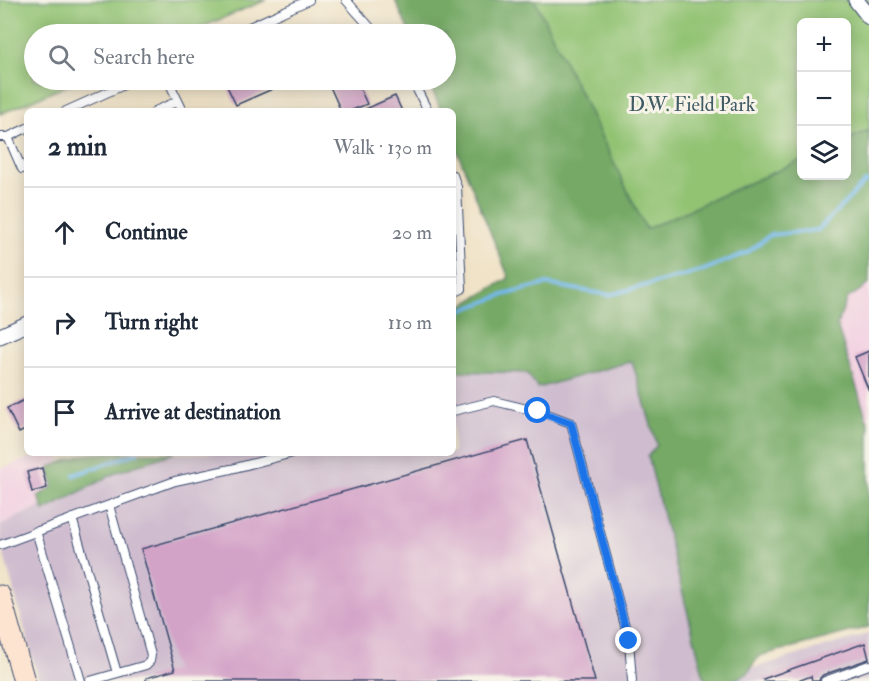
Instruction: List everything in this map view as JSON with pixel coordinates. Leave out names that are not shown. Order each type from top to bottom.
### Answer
[{"type":"main road","points":[[0,596],[24,681]]},
{"type":"street","points":[[856,0],[869,17]]},
{"type":"street","points":[[0,336],[24,325]]},
{"type":"lane","points":[[256,24],[309,0]]},
{"type":"lane","points":[[346,0],[367,24]]},
{"type":"lane","points":[[73,108],[113,90]]},
{"type":"lane","points":[[173,90],[182,108]]},
{"type":"lane","points":[[417,90],[426,108]]},
{"type":"lane","points":[[162,108],[178,101]]},
{"type":"lane","points":[[24,129],[4,137],[22,169],[24,168]]},
{"type":"lane","points":[[456,184],[462,289],[456,292]]},
{"type":"lane","points":[[456,410],[494,401],[547,414],[571,423],[629,641],[632,681]]},
{"type":"lane","points":[[0,545],[175,481],[281,456]]},
{"type":"lane","points":[[90,681],[146,665],[151,655],[109,505]]},
{"type":"lane","points":[[72,518],[117,673]]},
{"type":"lane","points":[[36,531],[81,681]]},
{"type":"lane","points":[[825,681],[869,665]]},
{"type":"shaded area","points":[[869,251],[869,445],[814,270]]},
{"type":"shaded area","points":[[633,353],[716,679],[869,634],[869,681],[39,681],[0,541],[0,525],[117,470],[156,456],[456,456],[456,365]]},
{"type":"shaded area","points":[[35,456],[59,456],[61,463],[49,468],[55,499],[0,525],[0,469]]},
{"type":"green space","points":[[0,0],[266,0],[209,24],[24,24],[24,90],[56,90],[0,114]]},
{"type":"green space","points":[[395,0],[535,0],[646,229],[797,162],[797,180],[851,180],[851,138],[869,130],[869,284],[847,299],[837,325],[869,426],[869,627],[759,656],[747,674],[731,681],[705,681],[648,456],[657,445],[632,361],[538,388],[527,373],[456,371],[456,309],[509,278],[456,148],[456,108],[440,108],[432,90],[456,90],[456,24],[406,24]]},
{"type":"green space","name":"D.W. Field Park","points":[[526,0],[869,0],[869,141],[851,149],[851,18],[797,18],[797,172],[641,240]]},
{"type":"green space","points":[[80,456],[165,456],[117,472],[44,511],[38,496],[53,487],[49,467]]},
{"type":"building","points":[[229,90],[270,90],[236,105]]},
{"type":"building","points":[[332,90],[361,90],[367,104],[357,108],[340,108]]},
{"type":"building","points":[[395,96],[401,108],[368,108]]},
{"type":"building","points":[[869,351],[869,391],[855,357]]},
{"type":"building","points":[[24,400],[24,430],[19,433],[7,408]]},
{"type":"building","points":[[527,440],[595,681],[146,681],[146,678],[175,670],[141,549]]},
{"type":"building","points":[[42,468],[47,488],[32,492],[27,472]]},
{"type":"building","points":[[865,643],[869,659],[823,675],[819,681],[812,681],[811,676],[798,681],[764,681],[763,679]]},
{"type":"waterway","points":[[456,313],[503,295],[546,284],[609,295],[701,271],[748,252],[770,235],[818,230],[865,182],[869,182]]},
{"type":"waterway","points":[[74,475],[128,456]]},
{"type":"route","points":[[538,411],[571,423],[629,641]]}]
